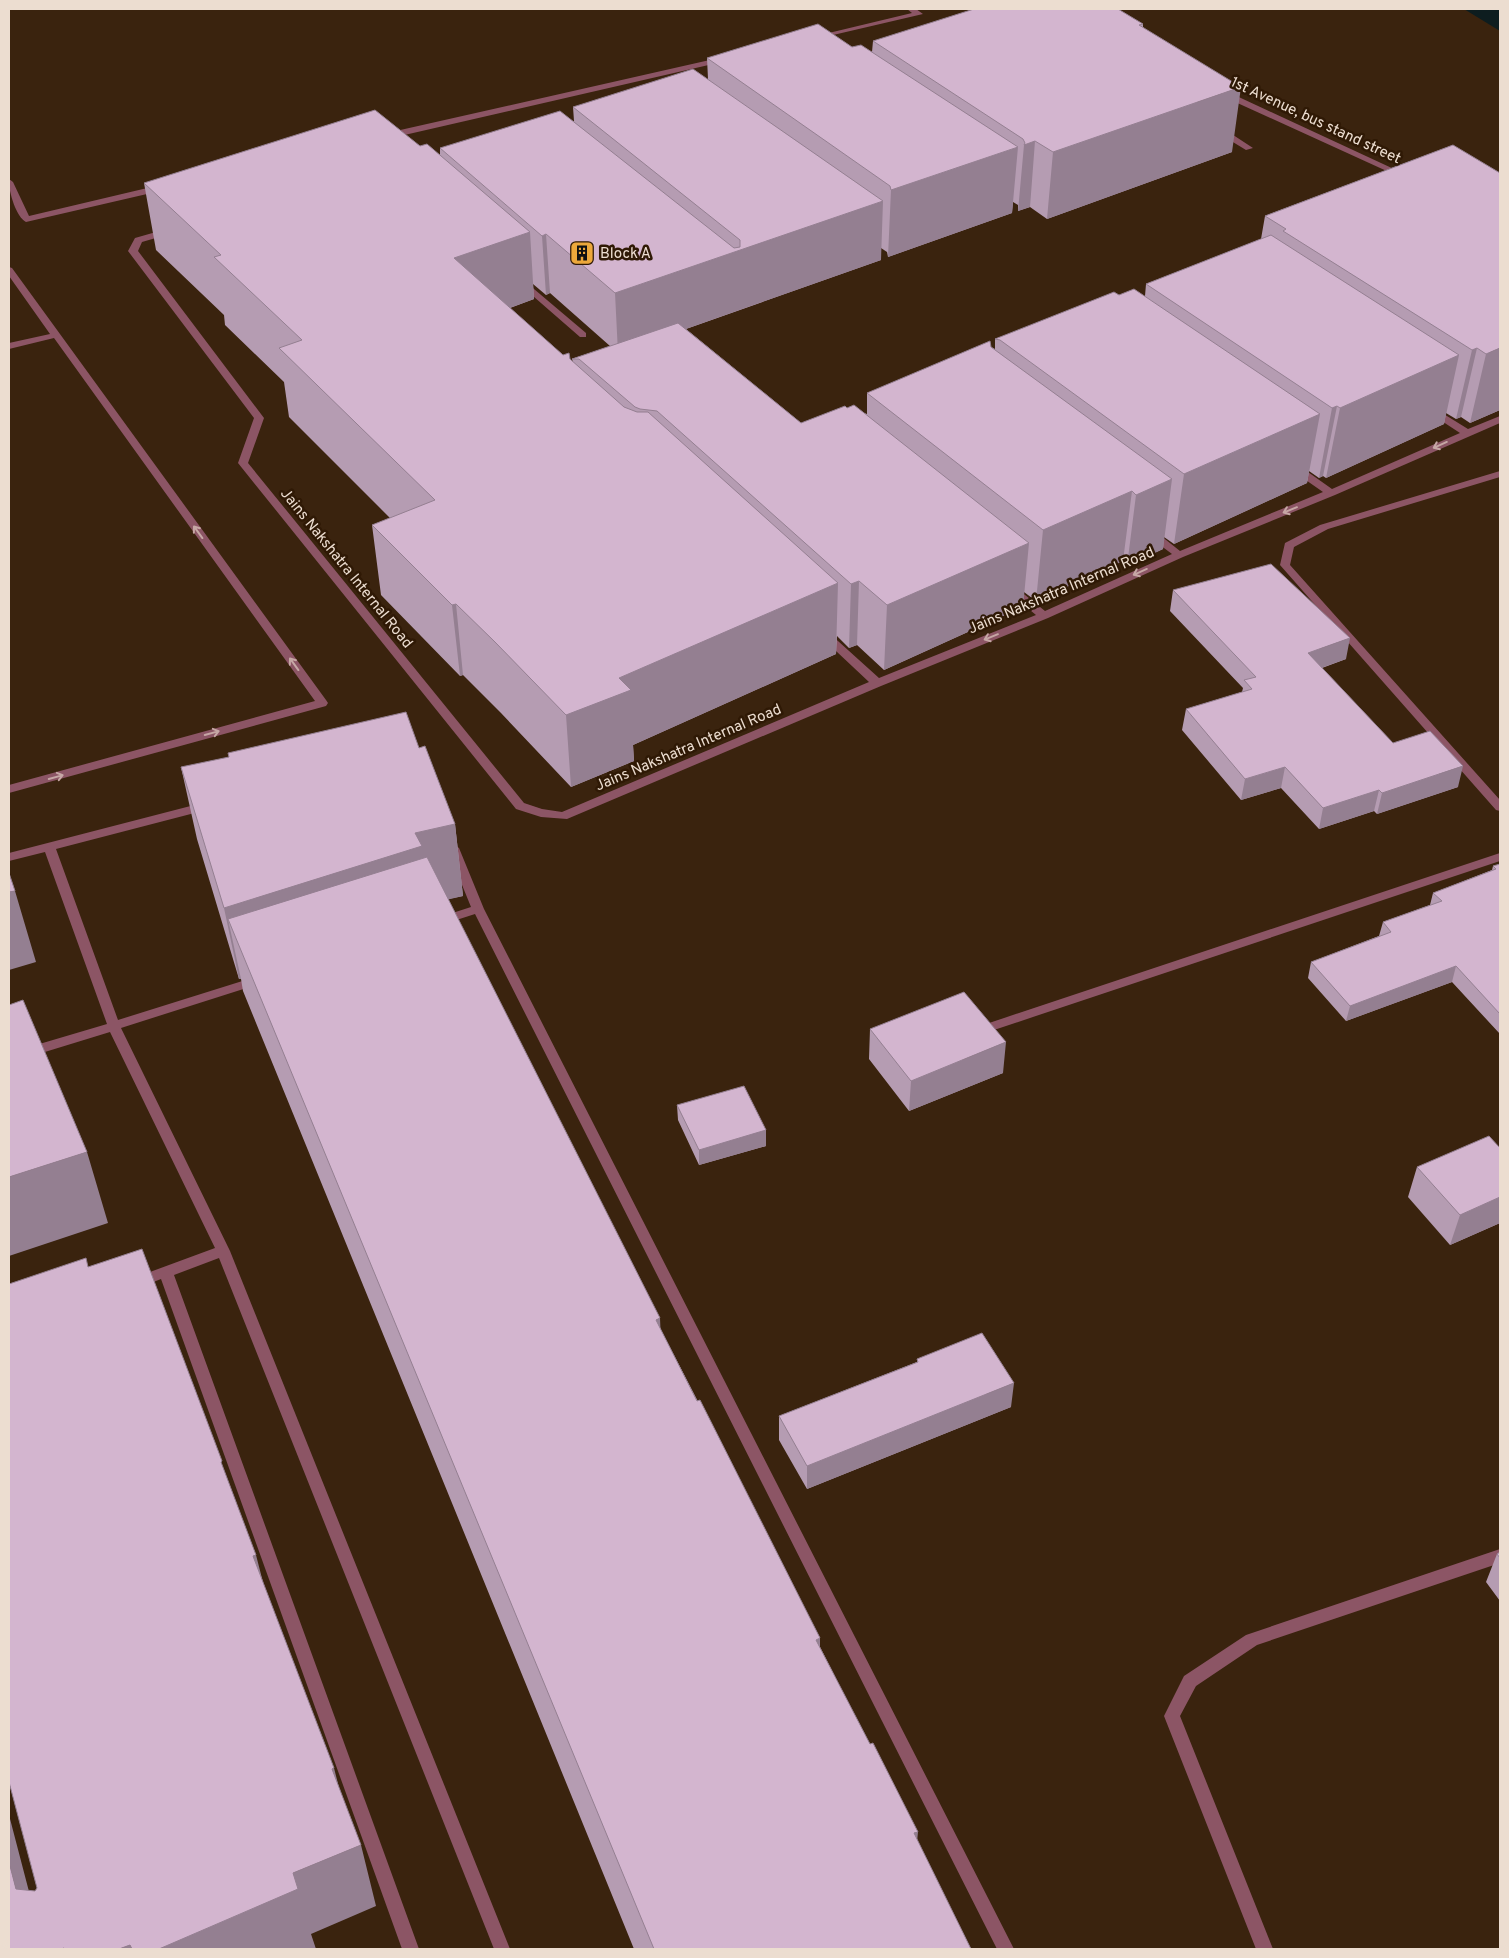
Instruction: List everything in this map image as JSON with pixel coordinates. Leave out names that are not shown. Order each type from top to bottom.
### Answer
[{"type":"street","points":[[802,40],[919,14],[911,9]]},
{"type":"street","points":[[375,139],[734,56]]},
{"type":"street","name":"1st Avenue, bus stand street","points":[[1214,89],[1411,179]]},
{"type":"street","points":[[1215,128],[1250,148]]},
{"type":"street","points":[[9,182],[26,219],[172,186]]},
{"type":"street","name":"Jains Nakshatra Internal Road","points":[[178,228],[138,240],[133,251],[259,418],[243,463],[520,806],[542,813],[563,816],[877,683],[1044,616],[1180,555],[1331,493],[1500,419]]},
{"type":"street","points":[[9,270],[322,703],[9,790]]},
{"type":"street","points":[[510,271],[583,335]]},
{"type":"street","points":[[9,346],[56,335]]},
{"type":"street","points":[[1419,402],[1467,433]]},
{"type":"street","points":[[1282,459],[1331,493]]},
{"type":"street","points":[[1500,474],[1324,527],[1289,545],[1285,566],[1500,807]]},
{"type":"street","points":[[1140,525],[1180,555]]},
{"type":"street","points":[[999,580],[1044,616]]},
{"type":"street","points":[[819,629],[877,683]]},
{"type":"street","points":[[9,857],[222,802]]},
{"type":"street","points":[[448,835],[478,909],[1006,1949]]},
{"type":"street","points":[[49,847],[114,1026],[223,1251],[502,1949]]},
{"type":"street","points":[[990,1027],[1500,857]]},
{"type":"street","points":[[431,924],[478,909]]},
{"type":"street","points":[[9,1058],[272,975]]},
{"type":"street","points":[[120,1290],[223,1251]]},
{"type":"street","points":[[166,1273],[410,1949]]},
{"type":"street","points":[[1264,1949],[1172,1716],[1190,1681],[1252,1640],[1500,1556]]},
{"type":"shaded area","points":[[1464,9],[1500,9],[1500,31]]},
{"type":"building","points":[[974,9],[1118,9],[1143,24],[1139,25],[1241,87],[1053,152],[1035,141],[1024,145],[1023,139],[873,41]]},
{"type":"building","points":[[818,24],[852,47],[861,45],[1018,147],[891,190],[890,186],[707,58]]},
{"type":"building","points":[[693,69],[883,201],[615,293],[546,234],[542,236],[440,148],[560,111],[734,248],[740,247],[740,240],[573,107]]},
{"type":"building","points":[[375,110],[420,146],[427,144],[530,232],[454,258],[563,355],[569,353],[570,359],[624,407],[637,412],[648,412],[838,583],[619,678],[631,690],[566,715],[495,642],[456,604],[452,605],[372,525],[435,500],[279,348],[302,340],[214,257],[221,255],[144,183]]},
{"type":"building","points":[[1453,145],[1500,173],[1500,348],[1486,354],[1477,348],[1472,350],[1283,231],[1286,229],[1265,216]]},
{"type":"building","points":[[1271,235],[1459,355],[1340,408],[1337,406],[1332,408],[1146,284]]},
{"type":"building","points":[[1134,289],[1320,414],[1184,474],[1000,340],[995,339],[1114,292],[1119,295]]},
{"type":"building","points":[[678,323],[801,423],[845,406],[847,408],[854,405],[1029,543],[887,605],[859,581],[851,584],[657,411],[635,407],[579,359],[572,359]]},
{"type":"building","points":[[990,341],[991,347],[1172,479],[1136,495],[1132,491],[1043,530],[867,393]]},
{"type":"building","points":[[1271,564],[1350,638],[1308,653],[1393,743],[1430,731],[1463,766],[1382,793],[1379,790],[1323,808],[1285,767],[1245,779],[1186,709],[1252,689],[1244,680],[1256,677],[1173,590]]},
{"type":"building","points":[[406,712],[419,748],[425,746],[455,824],[415,833],[422,846],[224,908],[181,767],[229,757],[228,753]]},
{"type":"building","points":[[427,857],[660,1318],[656,1320],[697,1401],[700,1400],[820,1638],[816,1640],[870,1744],[873,1743],[918,1832],[914,1833],[971,1949],[654,1949],[228,919]]},
{"type":"building","points":[[1500,864],[1500,1014],[1456,966],[1350,1006],[1311,962],[1391,932],[1383,922],[1442,901],[1433,893],[1496,869],[1493,866]]},
{"type":"building","points":[[9,873],[15,891],[9,892]]},
{"type":"building","points":[[964,992],[1006,1042],[911,1081],[870,1029]]},
{"type":"building","points":[[23,1000],[87,1152],[9,1177],[9,1005]]},
{"type":"building","points":[[744,1086],[766,1130],[699,1150],[677,1105]]},
{"type":"building","points":[[1489,1136],[1500,1148],[1500,1197],[1460,1215],[1417,1167]]},
{"type":"building","points":[[142,1249],[222,1461],[256,1555],[253,1556],[334,1768],[332,1769],[361,1845],[293,1873],[298,1889],[159,1949],[132,1949],[130,1945],[119,1949],[9,1949],[9,1862],[16,1889],[35,1891],[37,1888],[9,1782],[9,1284],[86,1258],[88,1267]]},
{"type":"building","points":[[982,1333],[1014,1383],[807,1466],[779,1416],[918,1362],[917,1359]]},
{"type":"place","name":"Block A","points":[[582,253]]}]
